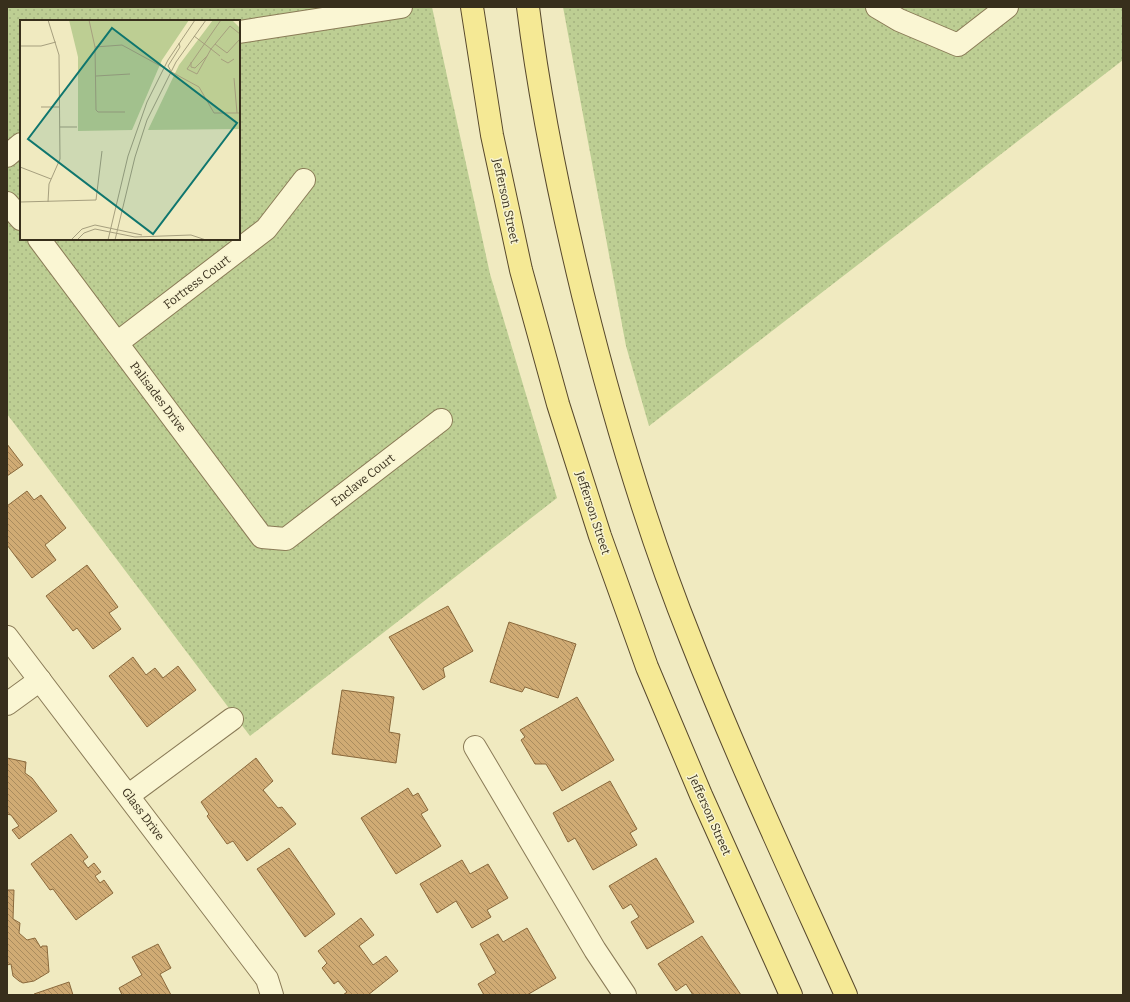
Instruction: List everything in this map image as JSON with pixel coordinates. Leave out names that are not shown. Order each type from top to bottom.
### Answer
[{"type":"main road","name":"Jefferson Street","points":[[472,7],[492,135],[521,270],[558,404],[600,536],[647,667],[701,795],[791,995]]},
{"type":"main road","points":[[528,7],[541,100],[569,237],[602,374],[643,507],[690,639],[744,768],[846,995]]},
{"type":"street","points":[[240,32],[401,7]]},
{"type":"street","points":[[877,7],[899,20],[958,45],[1007,7]]},
{"type":"street","points":[[7,156],[20,145]]},
{"type":"street","name":"Fortress Court","points":[[117,343],[266,229],[304,180]]},
{"type":"street","points":[[7,202],[20,218]]},
{"type":"street","name":"Palisades Drive","points":[[40,240],[262,537],[286,539]]},
{"type":"street","name":"Enclave Court","points":[[286,539],[441,420]]},
{"type":"street","name":"Glass Drive","points":[[7,637],[129,795],[267,979],[272,995]]},
{"type":"street","points":[[7,704],[40,680]]},
{"type":"street","points":[[129,795],[232,719]]},
{"type":"street","points":[[475,747],[523,825],[595,950],[625,995]]},
{"type":"green space","points":[[7,7],[432,7],[490,274],[557,498],[250,736],[7,414]]},
{"type":"green space","points":[[563,7],[1123,7],[1123,60],[649,426],[626,346]]},
{"type":"building","points":[[7,444],[23,465],[7,476]]},
{"type":"building","points":[[27,491],[34,500],[41,495],[66,528],[45,545],[56,560],[32,578],[7,545],[7,506]]},
{"type":"building","points":[[87,565],[118,607],[109,613],[121,629],[93,649],[77,628],[73,631],[46,596]]},
{"type":"building","points":[[448,606],[473,651],[443,668],[445,677],[423,690],[389,637]]},
{"type":"building","points":[[509,622],[576,644],[558,698],[525,687],[522,692],[490,682]]},
{"type":"building","points":[[133,657],[146,675],[155,668],[163,678],[178,666],[196,690],[147,727],[109,676]]},
{"type":"building","points":[[342,690],[394,697],[389,732],[400,734],[396,763],[332,754]]},
{"type":"building","points":[[577,697],[614,760],[562,791],[546,764],[535,764],[521,740],[525,737],[520,730]]},
{"type":"building","points":[[7,758],[26,762],[25,773],[32,778],[57,811],[19,839],[12,830],[19,826],[11,815],[7,814]]},
{"type":"building","points":[[256,758],[273,781],[263,790],[278,808],[282,807],[296,824],[247,861],[233,841],[227,844],[207,816],[209,814],[201,802]]},
{"type":"building","points":[[610,781],[637,829],[630,833],[637,845],[593,870],[575,838],[568,842],[553,813]]},
{"type":"building","points":[[408,788],[413,796],[418,793],[428,810],[421,814],[441,846],[396,874],[361,818]]},
{"type":"building","points":[[71,834],[88,857],[83,861],[88,868],[94,863],[101,872],[95,876],[100,883],[104,880],[113,893],[76,920],[53,889],[50,890],[31,864]]},
{"type":"building","points":[[289,848],[335,914],[305,937],[257,869]]},
{"type":"building","points":[[656,858],[694,922],[647,949],[631,922],[639,917],[631,904],[623,909],[609,886]]},
{"type":"building","points":[[462,860],[470,874],[488,864],[508,898],[487,910],[491,917],[472,928],[456,901],[437,913],[420,884]]},
{"type":"building","points":[[7,890],[14,890],[13,919],[20,923],[19,933],[27,940],[35,938],[41,948],[42,946],[47,946],[49,972],[34,981],[23,983],[19,981],[13,976],[11,964],[7,965]]},
{"type":"building","points":[[361,918],[374,935],[359,946],[373,965],[386,956],[398,971],[368,995],[343,995],[347,992],[338,981],[334,984],[322,968],[327,963],[318,951]]},
{"type":"building","points":[[527,928],[556,978],[527,995],[484,995],[478,984],[496,973],[480,944],[498,934],[503,942]]},
{"type":"building","points":[[702,936],[741,995],[693,995],[686,984],[676,991],[658,964]]},
{"type":"building","points":[[158,944],[171,968],[160,974],[171,995],[122,995],[119,988],[142,975],[132,957]]},
{"type":"building","points":[[69,982],[73,995],[34,994]]}]
